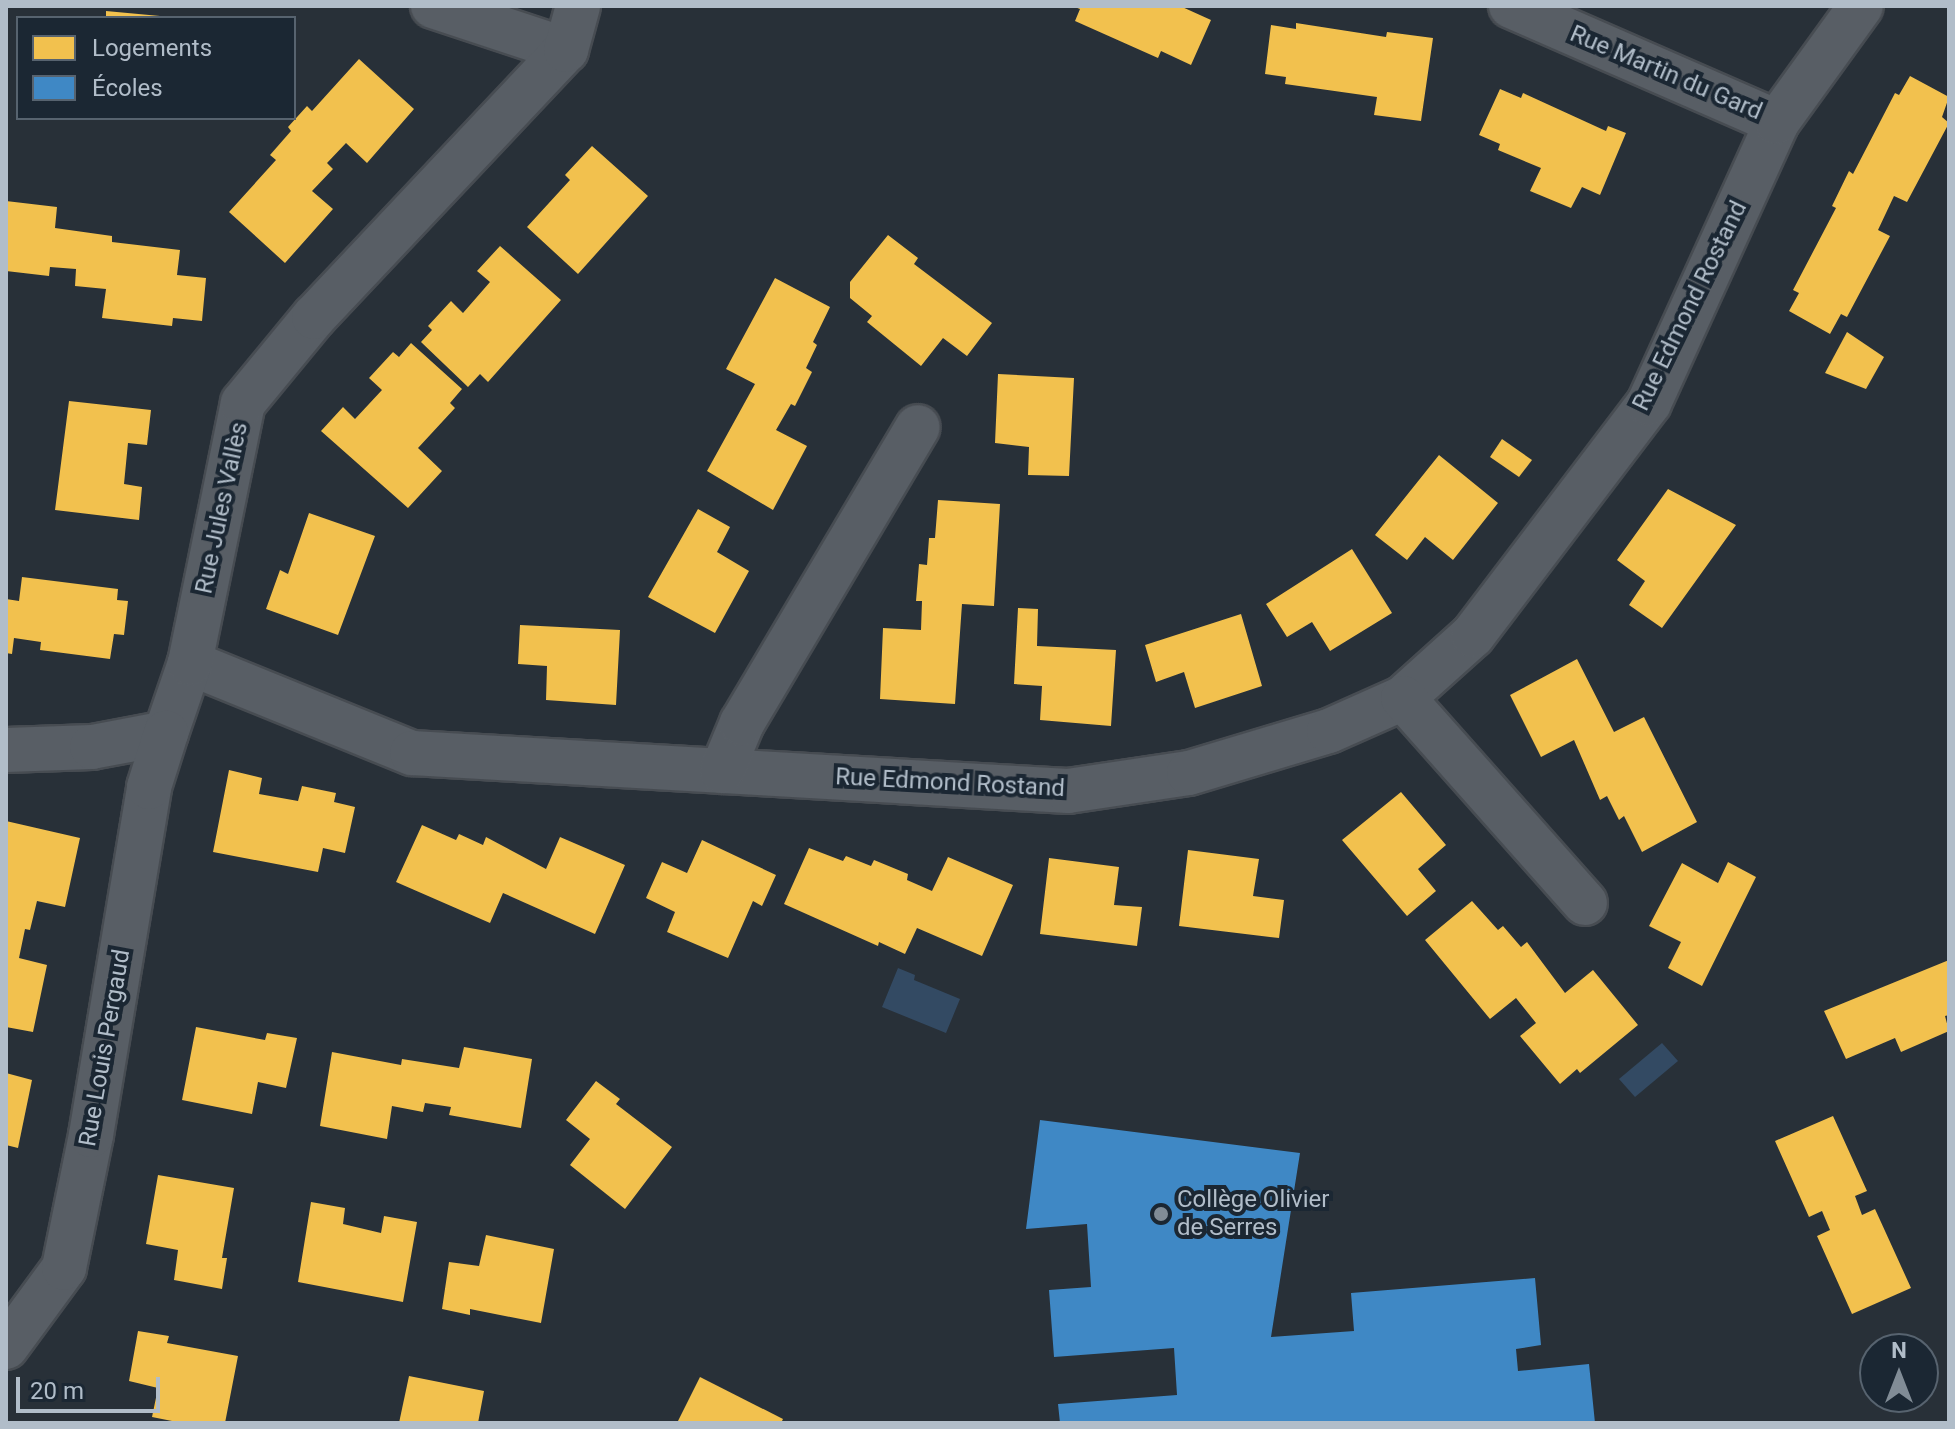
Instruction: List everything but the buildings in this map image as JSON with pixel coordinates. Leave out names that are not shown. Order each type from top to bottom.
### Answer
[{"type":"street","points":[[433,6],[566,50],[578,6]]},
{"type":"street","name":"Rue Martin du Gard","points":[[1511,6],[1777,122]]},
{"type":"street","name":"Rue Edmond Rostand","points":[[190,663],[412,753],[1068,791],[1189,773],[1329,731],[1403,698],[1473,635],[1649,403],[1777,122],[1861,6]]},
{"type":"street","name":"Rue Jules Vallès","points":[[166,733],[190,663],[243,403],[314,317],[566,50]]},
{"type":"street","points":[[722,771],[742,723],[918,427]]},
{"type":"street","points":[[1403,698],[1585,903]]},
{"type":"street","points":[[6,750],[92,747],[166,733]]},
{"type":"street","name":"Rue Louis Pergaud","points":[[6,1347],[64,1268],[91,1135],[149,787],[166,733]]},
{"type":"water","points":[[898,968],[915,975],[914,980],[960,999],[946,1033],[882,1007]]},
{"type":"water","points":[[1662,1043],[1678,1061],[1635,1097],[1619,1079]]},
{"type":"place","name":"Collège Olivier de Serres","points":[[1161,1214]]}]
